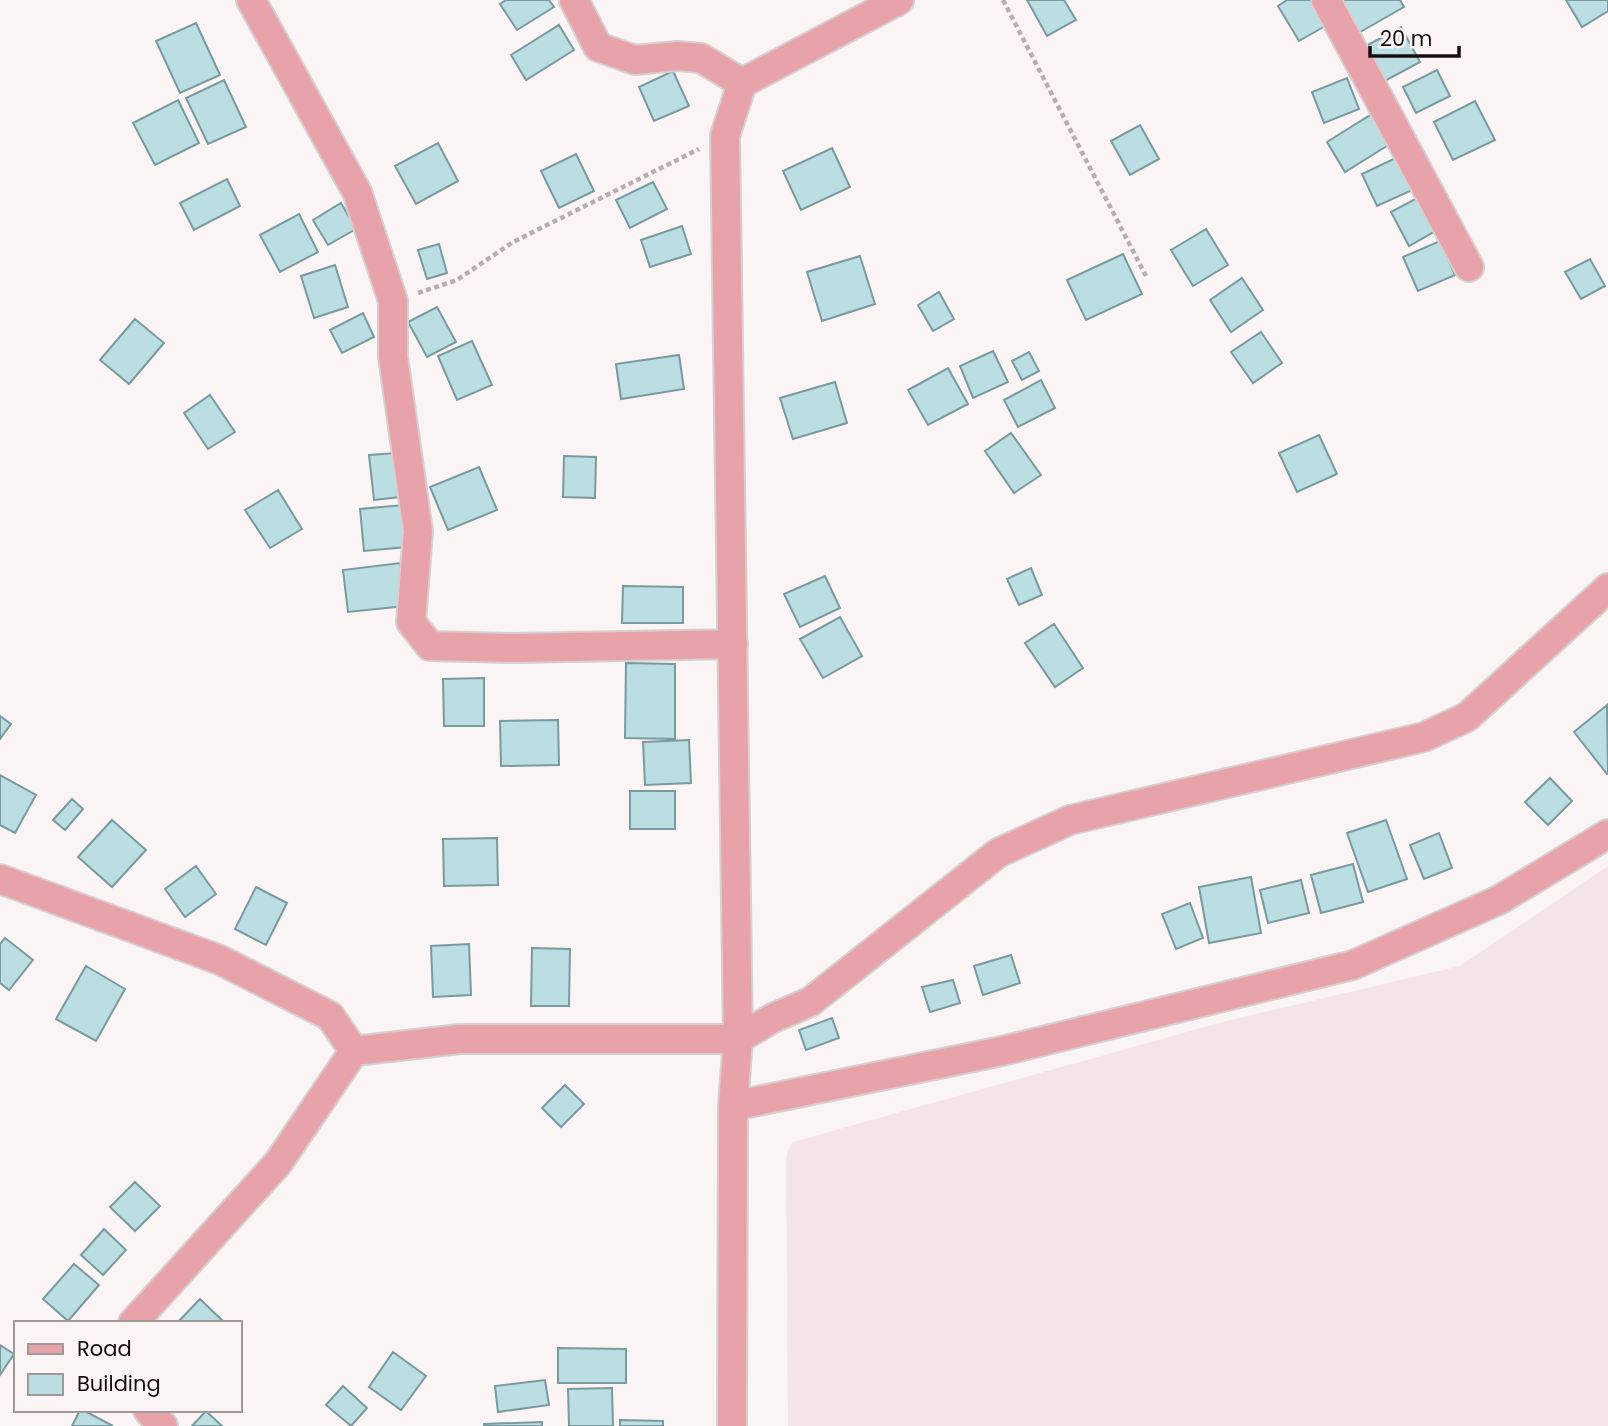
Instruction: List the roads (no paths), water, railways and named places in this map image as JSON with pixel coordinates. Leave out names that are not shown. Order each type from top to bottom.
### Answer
[{"type":"street","points":[[251,0],[357,192],[393,300],[393,357],[418,531],[411,622],[430,646],[514,648],[733,644]]},
{"type":"street","points":[[574,0],[598,47],[635,60],[677,56],[701,58],[741,83]]},
{"type":"street","points":[[1326,0],[1469,267]]},
{"type":"street","points":[[732,1426],[733,1106],[738,1039],[725,136],[741,83],[888,3]]},
{"type":"street","points":[[135,1321],[278,1163],[354,1051],[460,1039],[738,1039],[773,1018],[810,1002],[998,853],[1070,820],[1424,737],[1467,717],[1608,588]]},
{"type":"street","points":[[733,1106],[1002,1051],[1353,965],[1499,900],[1608,834]]},
{"type":"street","points":[[0,879],[220,960],[330,1016],[354,1051]]},
{"type":"street","points":[[150,1412],[163,1426]]}]
